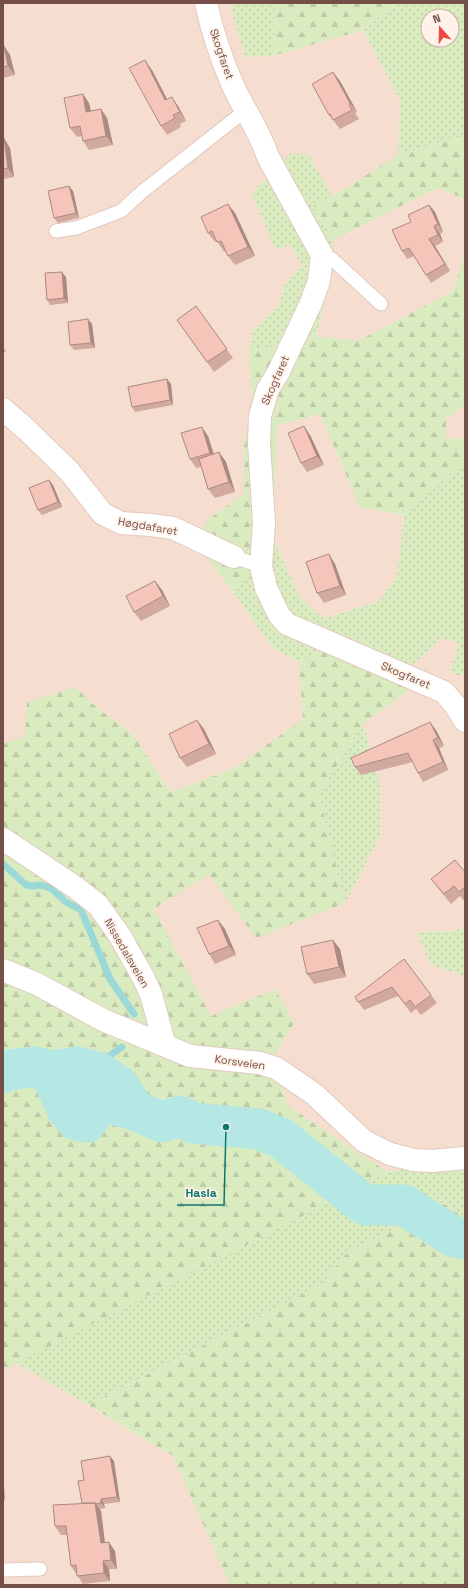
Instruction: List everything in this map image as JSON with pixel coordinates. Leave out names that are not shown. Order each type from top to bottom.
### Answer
[{"type":"street","name":"Skogfaret","points":[[206,3],[224,62],[234,88],[262,140],[268,157],[322,255],[319,281],[278,373],[268,389],[260,416],[259,443],[264,524],[261,566],[266,588],[279,616],[287,624],[444,692],[455,705],[465,722]]},
{"type":"street","name":"Høgdafaret","points":[[3,410],[28,431],[69,472],[102,514],[121,523],[173,528],[234,557]]},
{"type":"street","name":"Nissedalsveien","points":[[3,839],[75,887],[98,905],[120,936],[143,976],[150,994],[165,1046]]},
{"type":"street","name":"Korsveien","points":[[3,970],[37,984],[103,1020],[190,1056],[260,1063],[276,1068],[314,1094],[364,1141],[390,1154],[414,1160],[432,1161],[465,1158]]},
{"type":"lane","points":[[56,231],[76,228],[121,211],[143,191],[246,110]]},
{"type":"lane","points":[[322,255],[332,259],[381,304]]},
{"type":"lane","name":"Høgdafaret","points":[[234,557],[261,566]]},
{"type":"lane","points":[[3,1570],[40,1569]]},
{"type":"shaded area","points":[[3,3],[230,3],[245,57],[273,56],[363,30],[400,100],[398,155],[332,197],[309,155],[290,245],[303,265],[285,284],[279,305],[253,331],[249,351],[253,417],[243,443],[244,493],[209,560],[273,648],[299,662],[303,719],[233,769],[170,792],[134,736],[89,701],[76,687],[25,738],[3,744]]},
{"type":"shaded area","points":[[438,188],[465,199],[465,252],[453,291],[358,341],[316,336],[333,271],[333,239]]},
{"type":"shaded area","points":[[465,404],[465,439],[446,439],[446,419]]},
{"type":"shaded area","points":[[320,414],[360,507],[404,515],[397,576],[379,602],[323,618],[300,598],[273,539],[277,425]]},
{"type":"shaded area","points":[[442,638],[459,643],[450,671],[458,676],[465,673],[465,927],[454,931],[417,932],[465,976],[465,1156],[388,1172],[288,1106],[274,1057],[275,989],[211,1016],[154,909],[210,873],[256,938],[379,780],[363,724],[411,689],[410,667]]},
{"type":"shaded area","points":[[16,1363],[173,1456],[230,1585],[3,1585],[3,1370]]},
{"type":"green space","points":[[230,3],[275,3],[273,56],[245,57]]},
{"type":"green space","points":[[275,3],[397,3],[363,30],[273,56]]},
{"type":"green space","points":[[397,3],[465,3],[465,134],[398,155],[400,100],[363,30]]},
{"type":"green space","points":[[465,134],[465,199],[438,188],[333,239],[313,207],[332,197],[398,155]]},
{"type":"green space","points":[[290,154],[309,155],[332,197],[313,207],[333,239],[333,271],[316,336],[249,351],[253,331],[279,305],[285,284],[302,265],[290,245],[275,249],[252,193]]},
{"type":"green space","points":[[465,252],[465,404],[446,419],[446,438],[465,439],[465,461],[404,515],[360,507],[320,414],[277,425],[273,539],[233,592],[209,560],[205,522],[244,493],[243,443],[253,417],[249,351],[316,336],[358,341],[453,291]]},
{"type":"green space","points":[[465,461],[465,673],[458,676],[450,671],[459,643],[442,638],[410,667],[354,637],[299,662],[273,648],[233,592],[273,539],[300,598],[323,618],[379,602],[397,576],[404,515]]},
{"type":"green space","points":[[354,637],[410,667],[411,689],[363,724],[319,794],[345,903],[256,938],[209,874],[154,909],[211,1016],[275,989],[294,1023],[274,1057],[288,1106],[388,1172],[3,1370],[3,744],[25,737],[27,703],[76,687],[89,701],[134,736],[170,792],[233,769],[303,719],[299,662]]},
{"type":"green space","points":[[363,724],[379,780],[380,835],[345,903],[319,794]]},
{"type":"green space","points":[[465,927],[465,976],[431,965],[417,932],[454,931]]},
{"type":"green space","points":[[465,1156],[465,1216],[444,1204],[346,1254],[322,1284],[88,1405],[16,1363],[388,1172]]},
{"type":"green space","points":[[444,1204],[465,1216],[465,1585],[230,1585],[173,1456],[88,1405],[322,1284],[346,1254]]},
{"type":"building","points":[[3,46],[8,66],[3,67]]},
{"type":"building","points":[[145,60],[165,100],[172,97],[180,112],[173,115],[175,118],[161,126],[129,68]]},
{"type":"building","points":[[333,72],[350,103],[349,104],[352,110],[333,120],[312,84]]},
{"type":"building","points":[[83,94],[86,112],[101,109],[106,136],[83,141],[80,126],[70,128],[64,98]]},
{"type":"building","points":[[3,138],[8,168],[3,169]]},
{"type":"building","points":[[69,186],[76,213],[54,218],[48,191]]},
{"type":"building","points":[[228,204],[248,247],[228,256],[221,241],[217,242],[212,231],[208,233],[201,217]]},
{"type":"building","points":[[429,205],[438,224],[434,226],[438,235],[429,239],[445,264],[426,275],[409,248],[402,251],[392,230],[411,222],[408,215]]},
{"type":"building","points":[[62,272],[64,298],[47,300],[45,273]]},
{"type":"building","points":[[196,306],[227,349],[207,362],[177,320]]},
{"type":"building","points":[[88,319],[91,343],[70,345],[68,322]]},
{"type":"building","points":[[167,379],[170,400],[132,407],[128,387]]},
{"type":"building","points":[[304,426],[317,456],[301,463],[288,433]]},
{"type":"building","points":[[202,427],[210,453],[190,459],[181,433]]},
{"type":"building","points":[[219,452],[229,482],[208,489],[199,459]]},
{"type":"building","points":[[49,480],[58,502],[38,510],[29,488]]},
{"type":"building","points":[[329,554],[340,586],[317,593],[306,562]]},
{"type":"building","points":[[155,581],[163,596],[134,612],[126,596]]},
{"type":"building","points":[[197,720],[209,744],[180,758],[169,734]]},
{"type":"building","points":[[430,722],[438,738],[433,740],[443,762],[418,773],[408,753],[355,767],[351,758]]},
{"type":"building","points":[[455,860],[465,872],[465,887],[459,892],[454,886],[444,894],[431,879]]},
{"type":"building","points":[[218,920],[229,946],[209,954],[197,928]]},
{"type":"building","points":[[333,940],[339,967],[307,974],[301,947]]},
{"type":"building","points":[[404,959],[431,995],[415,1007],[410,1000],[405,1004],[392,987],[358,1002],[355,997]]},
{"type":"building","points":[[110,1456],[117,1497],[101,1499],[101,1503],[96,1504],[82,1503],[78,1481],[84,1480],[81,1461]]},
{"type":"building","points":[[95,1503],[101,1543],[109,1542],[111,1560],[103,1561],[104,1573],[77,1576],[76,1565],[71,1566],[66,1526],[55,1526],[53,1505]]},
{"type":"waterway","points":[[3,864],[26,885],[42,885],[52,889],[66,902],[81,910],[110,979],[134,1014]]},
{"type":"waterway","points":[[99,1073],[102,1061],[122,1047]]},
{"type":"waterway","points":[[3,1073],[7,1070],[34,1067],[50,1071],[78,1067],[99,1073],[119,1086],[134,1110],[162,1122],[181,1116],[192,1123],[259,1129],[281,1138],[365,1205],[404,1205],[454,1237],[465,1239]]},
{"type":"waterway","points":[[50,1071],[66,1107],[76,1120],[87,1122],[95,1105],[107,1103],[134,1110]]},
{"type":"place","name":"Hasla","points":[[226,1127]]}]
